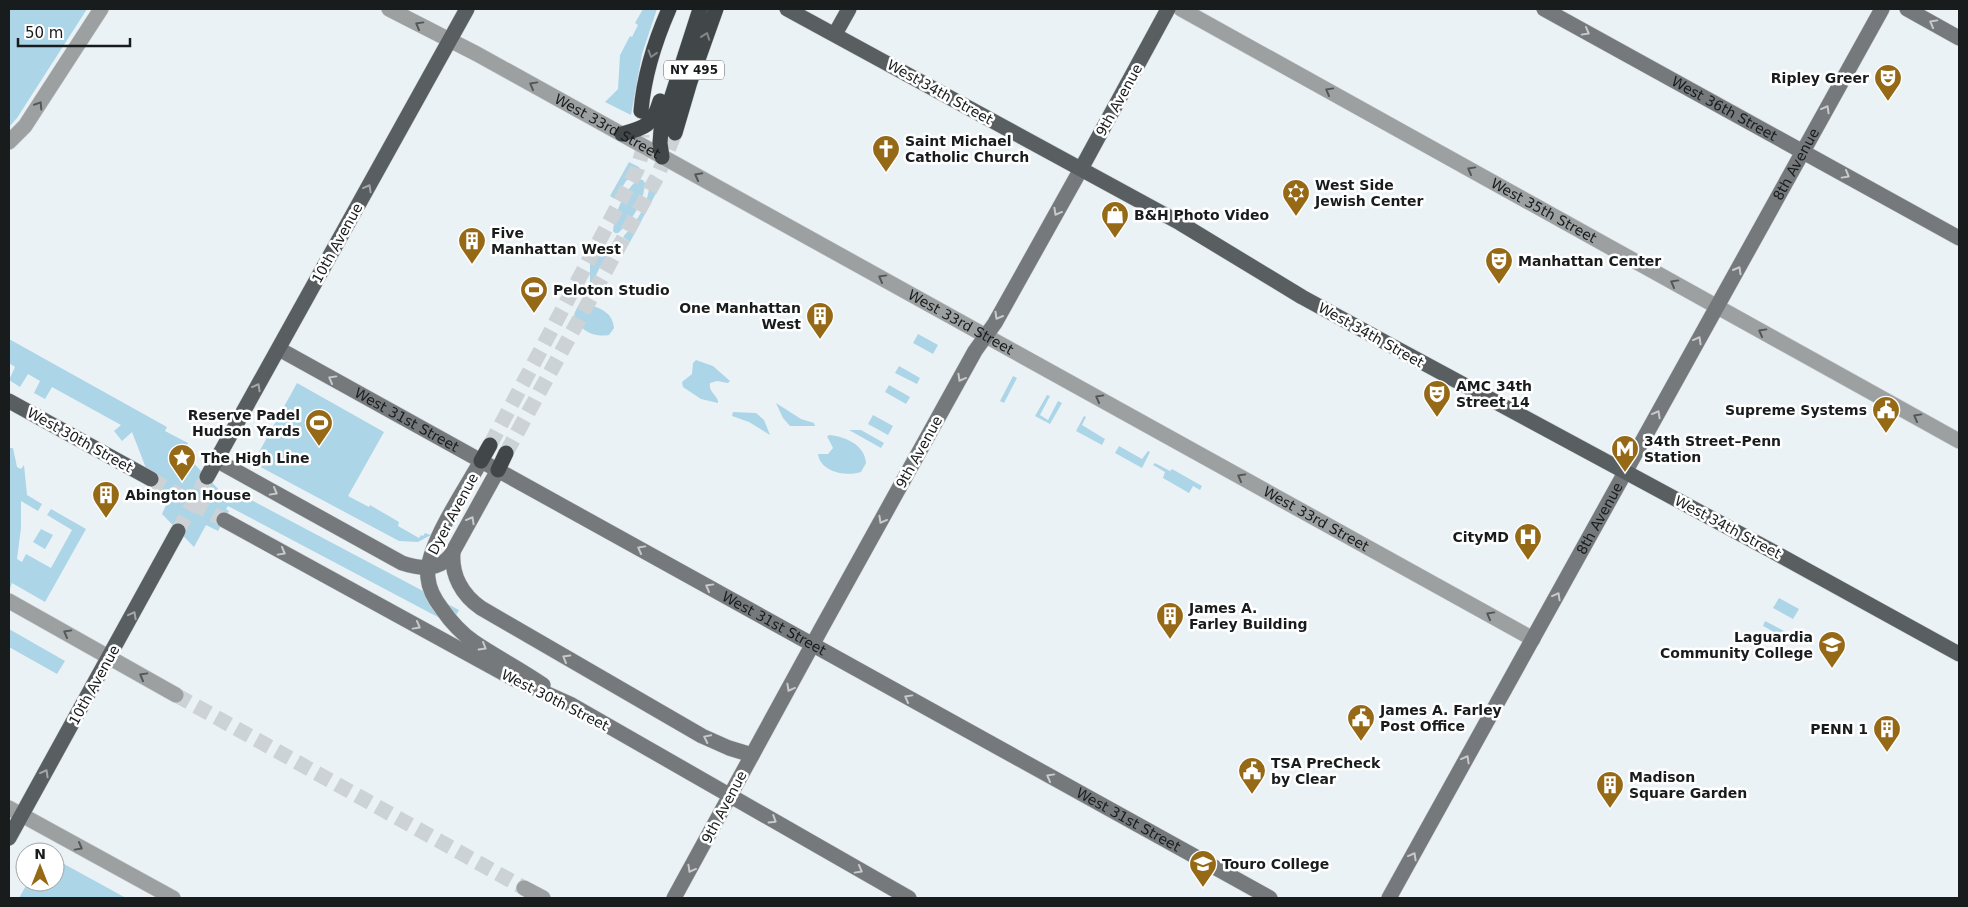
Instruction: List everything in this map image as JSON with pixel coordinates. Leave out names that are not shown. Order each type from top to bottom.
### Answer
[{"type":"highway","name":"NY 495","points":[[642,111],[647,72],[660,28],[669,9]]},
{"type":"highway","points":[[622,134],[647,125],[655,115],[690,9]]},
{"type":"highway","points":[[662,157],[661,130],[700,9]]},
{"type":"highway","name":"NY 495","points":[[675,133],[690,82],[716,9]]},
{"type":"highway","points":[[481,461],[490,444]]},
{"type":"highway","points":[[498,470],[506,453]]},
{"type":"main road","name":"10th Avenue","points":[[207,477],[467,9]]},
{"type":"main road","name":"West 34th Street","points":[[787,9],[1210,240],[1302,297],[1959,654]]},
{"type":"main road","points":[[834,34],[850,9]]},
{"type":"main road","name":"9th Avenue","points":[[674,898],[975,351],[986,336],[1081,169],[1168,9]]},
{"type":"main road","name":"West 36th Street","points":[[1544,9],[1959,238]]},
{"type":"main road","name":"8th Avenue","points":[[1389,898],[1882,9]]},
{"type":"main road","points":[[1907,9],[1959,38]]},
{"type":"main road","name":"West 31st Street","points":[[279,349],[1270,898]]},
{"type":"main road","name":"West 30th Street","points":[[9,401],[151,479]]},
{"type":"main road","points":[[216,460],[402,563],[418,568],[428,568]]},
{"type":"main road","name":"Dyer Avenue","points":[[481,461],[434,546],[428,568],[431,590],[452,624],[475,642],[519,668],[570,704]]},
{"type":"main road","name":"Dyer Avenue","points":[[428,568],[444,562],[453,552],[498,470]]},
{"type":"main road","name":"West 30th Street","points":[[224,520],[512,678],[570,704],[731,795],[816,847],[908,898]]},
{"type":"main road","name":"10th Avenue","points":[[9,838],[15,812],[110,657],[178,531]]},
{"type":"main road","points":[[453,552],[454,570],[458,582],[470,600],[481,608],[702,736],[729,748],[752,755]]},
{"type":"street","points":[[9,142],[25,126],[101,9]]},
{"type":"street","name":"West 33rd Street","points":[[390,9],[477,54],[1533,639]]},
{"type":"street","name":"West 35th Street","points":[[1181,9],[1959,441]]},
{"type":"street","points":[[9,601],[176,695]]},
{"type":"street","points":[[15,812],[172,898]]},
{"type":"street","points":[[524,888],[543,898]]},
{"type":"shaded area","points":[[9,9],[87,9],[17,118],[9,127]]},
{"type":"shaded area","points":[[643,9],[657,9],[642,54],[631,115],[605,102],[618,89],[620,55],[638,25],[635,23]]},
{"type":"shaded area","points":[[629,162],[639,167],[640,170],[626,181],[615,199],[610,196]]},
{"type":"shaded area","points":[[653,175],[662,182],[630,242],[623,237],[634,224],[646,202],[650,177]]},
{"type":"shaded area","points":[[639,179],[645,183],[640,204],[628,223],[618,233],[615,233],[613,231],[614,224],[621,202],[629,189]]},
{"type":"shaded area","points":[[615,248],[614,251],[599,269],[590,285],[590,262],[599,254]]},
{"type":"shaded area","points":[[589,305],[606,312],[612,319],[614,328],[609,335],[604,336],[587,332],[576,320],[574,314],[577,308]]},
{"type":"shaded area","points":[[918,334],[938,345],[933,354],[913,343]]},
{"type":"shaded area","name":"The High Line","points":[[9,339],[167,427],[165,431],[188,443],[183,452],[223,494],[232,499],[236,492],[459,610],[451,624],[228,506],[226,509],[229,511],[218,531],[206,525],[194,547],[162,514],[167,503],[155,496],[156,494],[132,432],[122,441],[114,431],[121,425],[52,387],[45,399],[34,393],[40,381],[28,374],[20,387],[9,380],[15,367],[9,363]]},
{"type":"shaded area","points":[[696,360],[713,366],[730,381],[728,383],[717,381],[710,383],[718,403],[701,399],[683,387],[682,382],[692,374],[693,363]]},
{"type":"shaded area","points":[[899,366],[920,378],[917,384],[895,373]]},
{"type":"shaded area","points":[[1013,376],[1017,378],[1004,403],[1000,401]]},
{"type":"shaded area","name":"Reserve Padel Hudson Yards","points":[[297,383],[384,432],[348,496],[369,507],[370,505],[399,522],[398,526],[419,538],[425,533],[431,535],[418,542],[399,541],[253,463]]},
{"type":"shaded area","points":[[889,385],[910,397],[906,404],[885,392]]},
{"type":"shaded area","points":[[1047,395],[1050,396],[1040,415],[1048,420],[1058,401],[1062,403],[1050,424],[1035,416]]},
{"type":"shaded area","points":[[776,403],[801,419],[814,423],[815,426],[790,426],[783,418]]},
{"type":"shaded area","points":[[733,412],[756,413],[764,420],[770,435],[749,422],[732,416]]},
{"type":"shaded area","points":[[873,415],[893,426],[888,435],[868,424]]},
{"type":"shaded area","points":[[1084,416],[1086,417],[1082,425],[1105,439],[1102,445],[1076,431]]},
{"type":"shaded area","points":[[849,430],[861,430],[884,443],[881,448]]},
{"type":"shaded area","points":[[830,435],[854,443],[862,451],[866,463],[861,472],[849,474],[835,472],[824,465],[818,454],[828,454],[833,448],[827,436]]},
{"type":"shaded area","points":[[1119,446],[1142,459],[1148,451],[1150,452],[1142,468],[1115,453]]},
{"type":"shaded area","points":[[9,448],[13,448],[17,467],[21,469],[24,465],[27,495],[42,504],[38,511],[21,501],[21,528],[17,559],[22,562],[26,554],[51,568],[72,530],[47,515],[51,509],[86,529],[45,602],[12,583],[9,591]]},
{"type":"shaded area","points":[[1155,463],[1170,471],[1172,469],[1202,486],[1200,490],[1193,486],[1189,493],[1163,478],[1165,472],[1153,465]]},
{"type":"shaded area","points":[[41,529],[53,535],[45,549],[33,542]]},
{"type":"shaded area","points":[[1779,598],[1799,609],[1793,619],[1773,608]]},
{"type":"shaded area","points":[[1765,621],[1786,632],[1783,637],[1763,626]]},
{"type":"shaded area","points":[[9,629],[65,661],[57,674],[9,647]]},
{"type":"shaded area","points":[[65,864],[126,898],[19,898],[22,892],[65,892]]},
{"type":"tunnel","points":[[506,453],[657,177],[675,133]]},
{"type":"tunnel","points":[[490,445],[637,170],[642,153],[642,135]]},
{"type":"tunnel","points":[[178,531],[207,477]]},
{"type":"tunnel","points":[[151,479],[193,503]]},
{"type":"tunnel","points":[[193,503],[224,520]]},
{"type":"tunnel","points":[[176,695],[524,888]]},
{"type":"place","name":"Ripley Greer","points":[[1888,102]]},
{"type":"place","name":"Saint Michael Catholic Church","points":[[886,173]]},
{"type":"place","name":"West Side Jewish Center","points":[[1296,217]]},
{"type":"place","name":"B&H Photo Video","points":[[1115,239]]},
{"type":"place","name":"Five Manhattan West","points":[[472,265]]},
{"type":"place","name":"Manhattan Center","points":[[1499,285]]},
{"type":"place","name":"Peloton Studio","points":[[534,314]]},
{"type":"place","name":"One Manhattan West","points":[[820,340]]},
{"type":"place","name":"AMC 34th Street 14","points":[[1437,418]]},
{"type":"place","name":"Supreme Systems","points":[[1886,434]]},
{"type":"place","name":"Reserve Padel Hudson Yards","points":[[319,447]]},
{"type":"place","name":"34th Street–Penn Station","points":[[1625,473]]},
{"type":"place","name":"The High Line","points":[[182,482]]},
{"type":"place","name":"Abington House","points":[[106,519]]},
{"type":"place","name":"CityMD","points":[[1528,561]]},
{"type":"place","name":"James A. Farley Building","points":[[1170,640]]},
{"type":"place","name":"Laguardia Community College","points":[[1832,669]]},
{"type":"place","name":"James A. Farley Post Office","points":[[1361,742]]},
{"type":"place","name":"PENN 1","points":[[1887,753]]},
{"type":"place","name":"TSA PreCheck by Clear","points":[[1252,795]]},
{"type":"place","name":"Madison Square Garden","points":[[1610,809]]},
{"type":"place","name":"Touro College","points":[[1203,888]]}]
